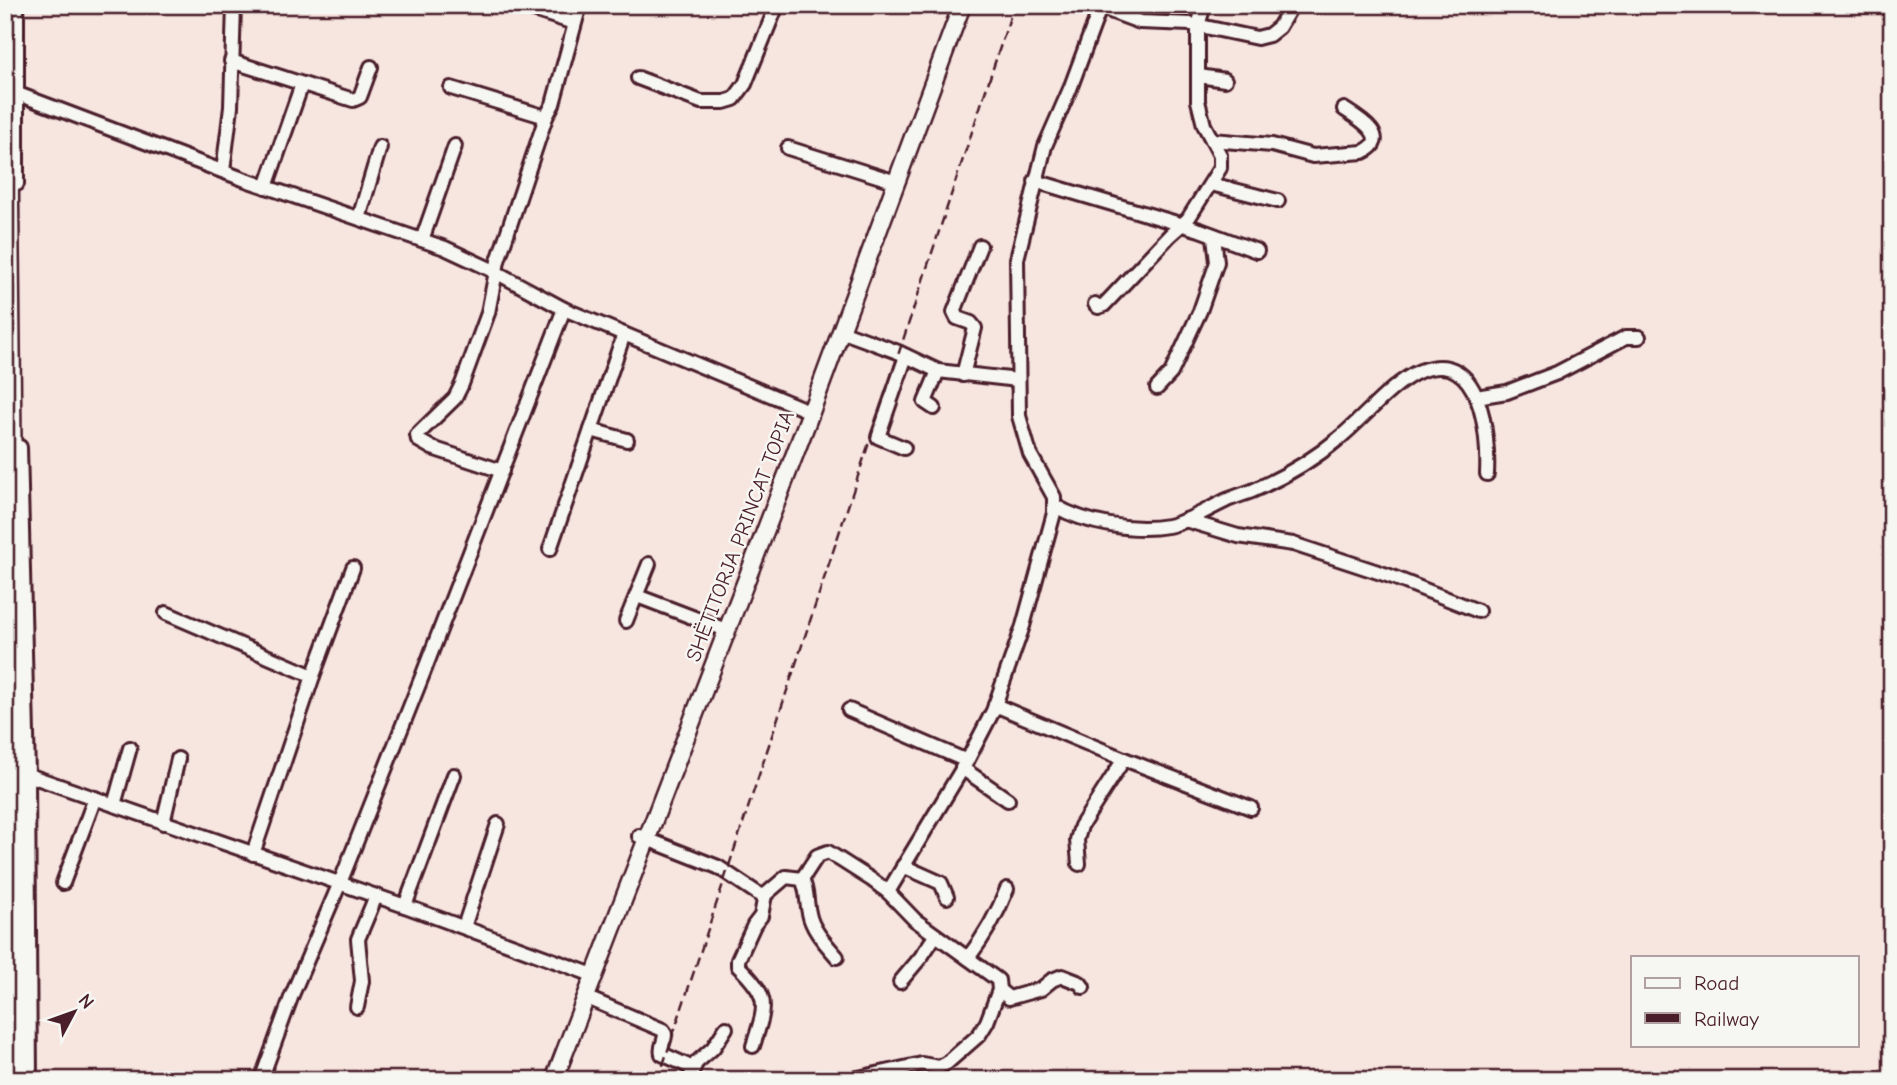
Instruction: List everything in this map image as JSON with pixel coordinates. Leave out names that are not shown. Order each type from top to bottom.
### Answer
[{"type":"highway","points":[[6,5],[18,1080]]},
{"type":"main road","name":"SHËTITORJA PRINCAT TOPIA","points":[[554,1080],[642,838],[811,412],[962,5]]},
{"type":"street","points":[[17,5],[17,311],[28,775],[30,1080]]},
{"type":"street","points":[[223,171],[231,107],[234,5]]},
{"type":"street","points":[[518,5],[574,23]]},
{"type":"street","points":[[502,471],[432,448],[418,440],[417,435],[455,398],[488,313],[501,253],[546,117],[553,104],[580,5]]},
{"type":"street","points":[[638,78],[701,102],[724,103],[734,99],[744,84],[776,5]]},
{"type":"street","points":[[1095,304],[1101,307],[1104,305],[1188,219],[1211,184],[1221,161],[1200,114],[1198,26],[1204,5]]},
{"type":"street","points":[[888,892],[964,765],[995,705],[1023,626],[1055,506],[1051,489],[1036,466],[1023,434],[1019,416],[1017,259],[1045,146],[1097,7],[1140,22],[1191,24],[1250,38],[1263,37],[1279,27],[1292,5]]},
{"type":"street","points":[[232,61],[353,100],[357,99],[370,67]]},
{"type":"street","points":[[1199,76],[1225,80]]},
{"type":"street","points":[[266,187],[302,84]]},
{"type":"street","points":[[451,88],[546,117]]},
{"type":"street","points":[[18,94],[266,187],[445,248],[564,309],[811,412]]},
{"type":"street","points":[[1212,139],[1272,145],[1313,156],[1363,152],[1370,148],[1374,134],[1344,109]]},
{"type":"street","points":[[422,240],[455,146]]},
{"type":"street","points":[[359,218],[380,147]]},
{"type":"street","points":[[788,148],[890,180]]},
{"type":"street","points":[[1035,181],[1257,251]]},
{"type":"street","points":[[1211,184],[1278,201]]},
{"type":"street","points":[[1157,388],[1171,373],[1200,311],[1217,262],[1214,237]]},
{"type":"street","points":[[963,375],[975,328],[971,323],[957,318],[954,312],[980,246]]},
{"type":"street","points":[[261,1080],[292,995],[339,884],[564,309]]},
{"type":"street","points":[[841,331],[938,371],[1018,380]]},
{"type":"street","points":[[550,549],[624,334]]},
{"type":"street","points":[[1476,397],[1507,392],[1557,373],[1626,337],[1639,337]]},
{"type":"street","points":[[904,448],[878,437],[906,356]]},
{"type":"street","points":[[1055,506],[1072,516],[1097,523],[1131,527],[1167,526],[1185,520],[1295,468],[1336,441],[1407,379],[1422,371],[1443,367],[1458,372],[1470,385],[1480,406],[1488,453],[1486,474]]},
{"type":"street","points":[[934,408],[925,402],[938,371]]},
{"type":"street","points":[[591,430],[627,440]]},
{"type":"street","points":[[1185,520],[1238,536],[1293,544],[1390,576],[1478,611]]},
{"type":"street","points":[[626,621],[649,564]]},
{"type":"street","points":[[253,854],[313,676],[353,568]]},
{"type":"street","points":[[637,596],[726,630]]},
{"type":"street","points":[[166,613],[313,676]]},
{"type":"street","points":[[995,705],[1124,760],[1251,808]]},
{"type":"street","points":[[849,710],[964,765],[1008,800]]},
{"type":"street","points":[[114,805],[130,748]]},
{"type":"street","points":[[163,822],[178,760]]},
{"type":"street","points":[[1079,864],[1077,840],[1081,826],[1124,760]]},
{"type":"street","points":[[28,775],[405,905],[593,975]]},
{"type":"street","points":[[405,905],[454,775]]},
{"type":"street","points":[[64,883],[95,798]]},
{"type":"street","points":[[464,928],[498,824]]},
{"type":"street","points":[[642,838],[718,867],[756,894],[765,895]]},
{"type":"street","points":[[802,879],[817,856],[828,852],[888,892],[902,909],[935,936],[995,976],[1000,985],[987,1022],[979,1035],[947,1063],[939,1067],[922,1064],[849,1080]]},
{"type":"street","points":[[903,866],[941,883],[947,897]]},
{"type":"street","points":[[753,1046],[765,1006],[763,998],[738,966],[738,960],[761,916],[765,895],[786,877],[802,879]]},
{"type":"street","points":[[802,879],[807,889],[809,915],[813,924],[824,943],[837,957]]},
{"type":"street","points":[[968,958],[999,911],[1007,889]]},
{"type":"street","points":[[357,1007],[362,981],[358,939],[376,896]]},
{"type":"street","points":[[900,982],[935,936]]},
{"type":"street","points":[[999,990],[1009,998],[1041,989],[1062,976],[1080,983],[1083,987]]},
{"type":"street","points":[[585,997],[663,1030],[665,1036],[662,1054],[691,1074],[696,1063],[713,1048],[726,1028]]},
{"type":"railway","points":[[658,1080],[1014,5]]}]
